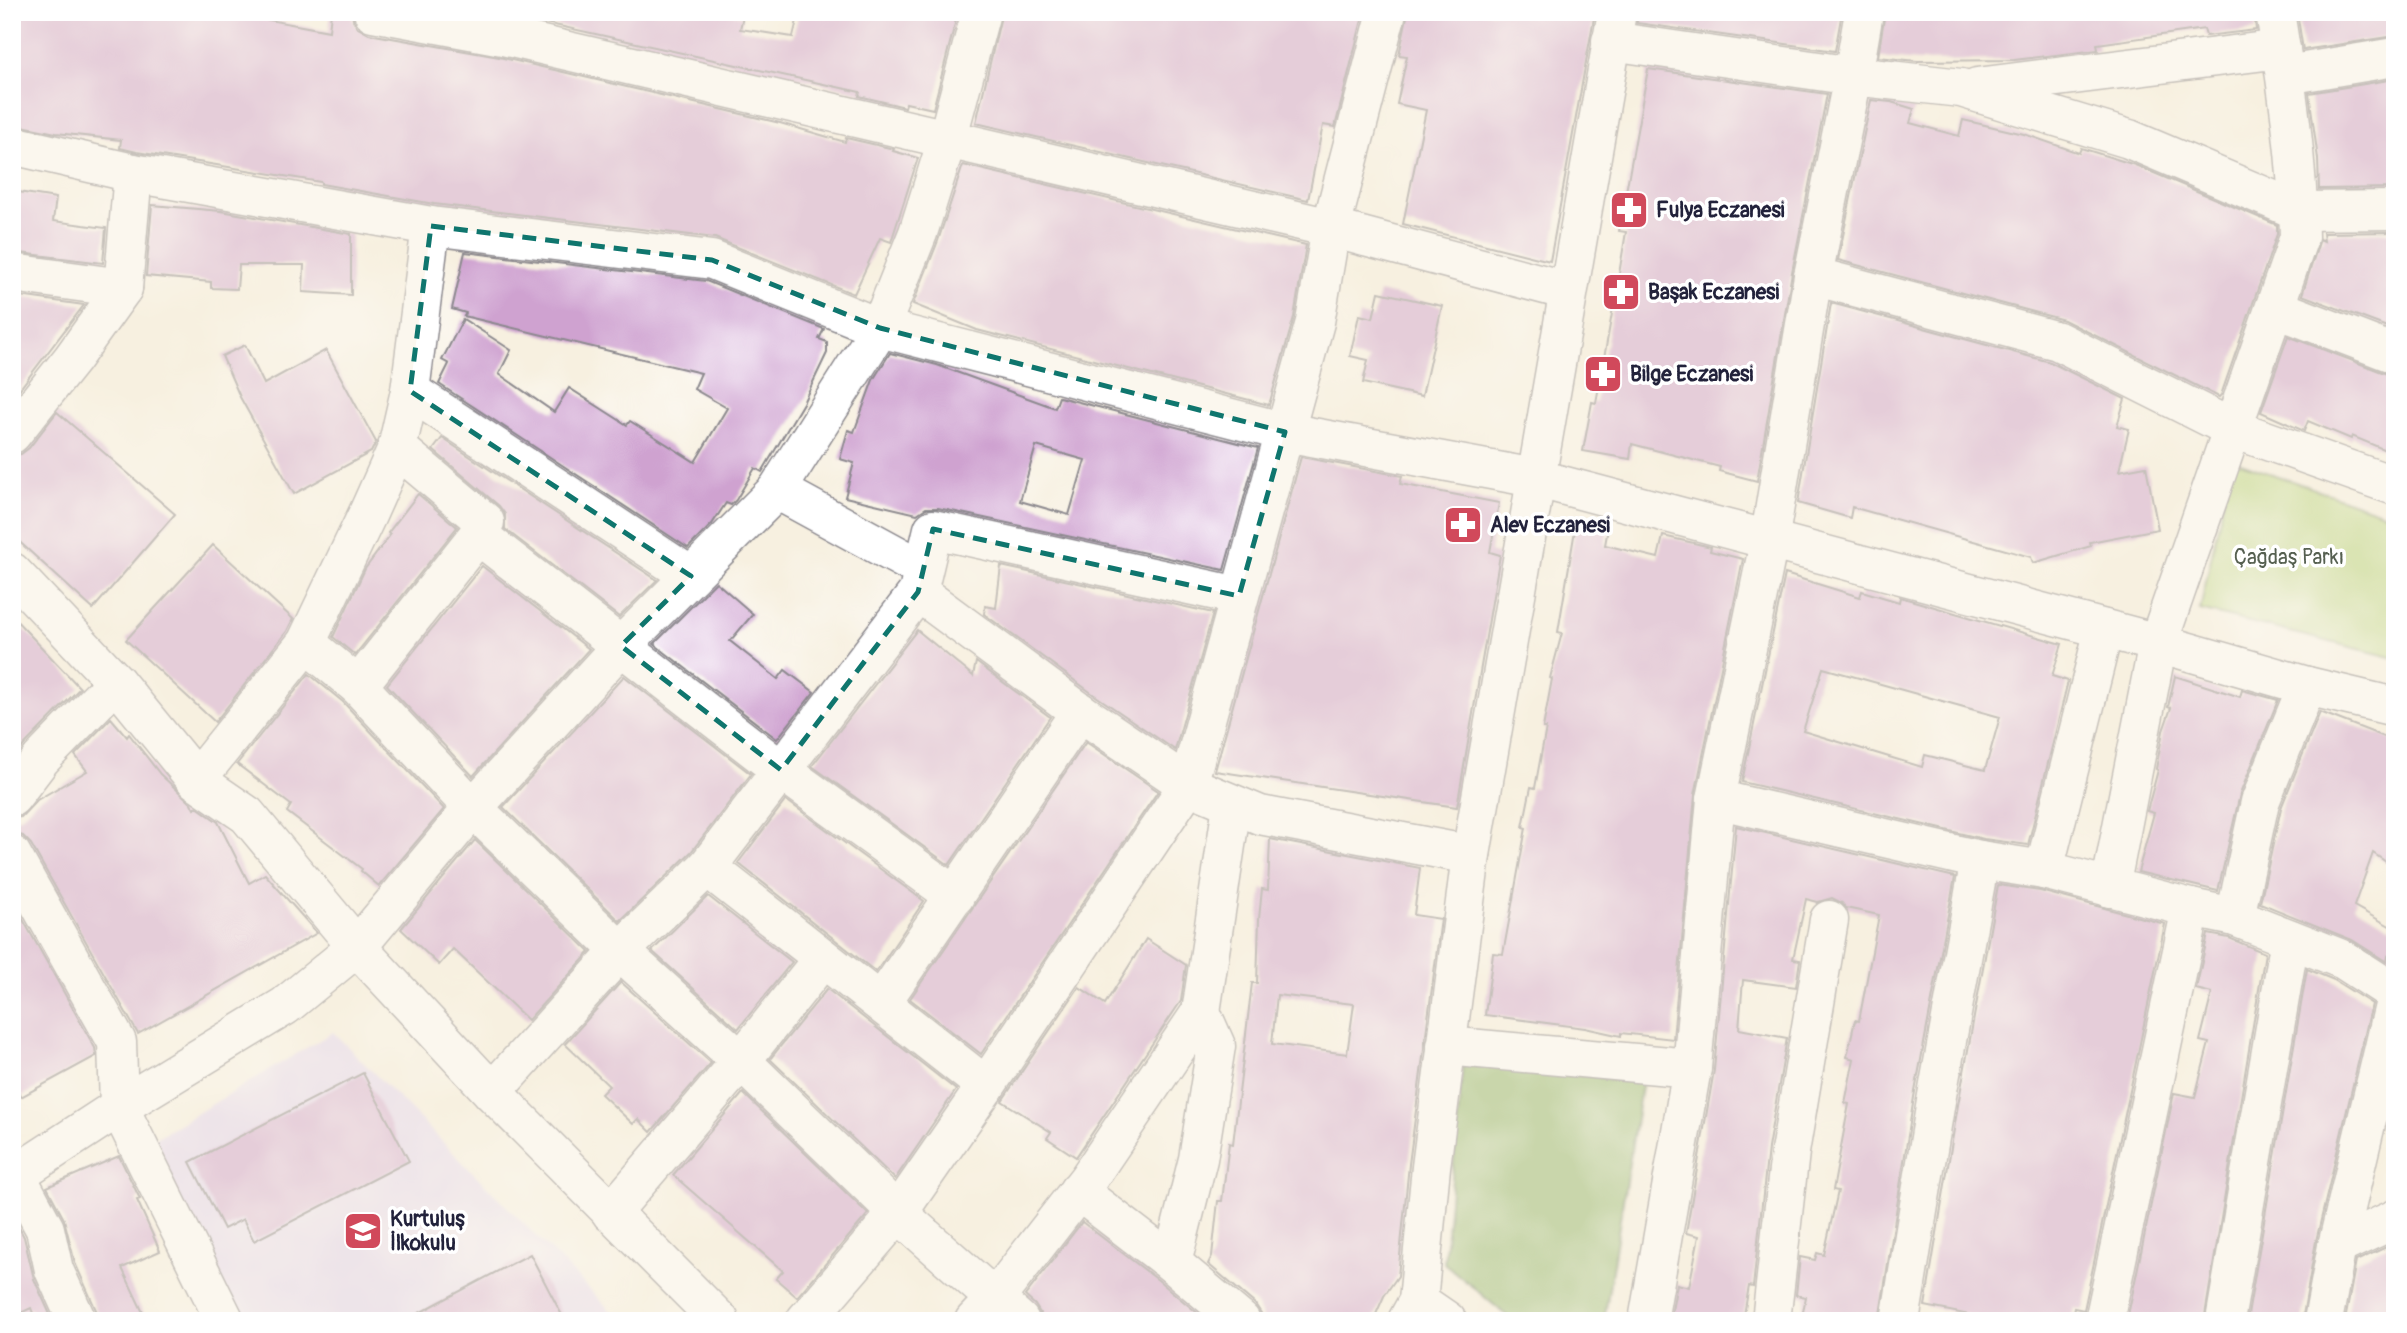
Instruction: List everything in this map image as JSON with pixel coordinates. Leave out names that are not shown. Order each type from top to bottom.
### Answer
[{"type":"street","points":[[373,12],[503,36],[1331,229],[1568,291]]},
{"type":"street","points":[[76,1321],[54,1270],[45,1229],[14,1176],[119,1107],[285,1006],[357,947],[473,808],[621,646],[777,490],[880,327],[918,233],[947,140],[981,12]]},
{"type":"street","points":[[805,1321],[898,1213],[1188,785],[1315,322],[1331,229],[1387,12]]},
{"type":"street","points":[[1648,1321],[1692,1068],[1716,799],[1769,542],[1813,276],[1864,12]]},
{"type":"street","points":[[2110,888],[2158,643],[2299,237],[2299,211],[2275,12]]},
{"type":"street","points":[[1424,1314],[1431,1167],[1471,855],[1614,27],[1853,76],[1961,89],[2129,139],[2299,211],[2395,210]]},
{"type":"street","points":[[1961,89],[2283,62],[2395,57]]},
{"type":"street","points":[[12,145],[133,173],[431,226],[712,260],[880,327],[1285,432],[1535,478],[2395,707]]},
{"type":"street","points":[[12,434],[72,359],[123,288],[133,173]]},
{"type":"street","points":[[196,780],[306,643],[369,513],[397,448],[410,391],[431,226]]},
{"type":"street","points":[[12,272],[123,288]]},
{"type":"street","points":[[1813,276],[2058,341],[2231,428],[2395,486]]},
{"type":"street","points":[[2275,308],[2395,354]]},
{"type":"street","points":[[410,391],[691,576]]},
{"type":"street","points":[[358,686],[478,535],[485,522],[397,448]]},
{"type":"street","points":[[777,490],[920,580],[1080,712],[1188,785],[1259,815],[1471,855]]},
{"type":"street","points":[[492,1092],[620,951],[707,867],[920,580],[933,529],[1239,596]]},
{"type":"street","points":[[478,535],[781,770],[955,896]]},
{"type":"street","points":[[12,572],[116,682],[196,780],[247,815],[357,947],[492,1092],[720,1321]]},
{"type":"street","points":[[2044,870],[2104,629]]},
{"type":"street","points":[[306,643],[358,686],[473,808],[620,951],[741,1061],[898,1213],[996,1314],[1201,1012],[1232,805]]},
{"type":"street","points":[[12,797],[41,759],[116,682]]},
{"type":"street","points":[[2235,917],[2260,803],[2308,686]]},
{"type":"street","points":[[881,1003],[1080,712]]},
{"type":"street","points":[[1716,799],[1980,860],[2044,870],[2235,917],[2344,960],[2395,993]]},
{"type":"street","points":[[12,855],[117,1042],[119,1107],[225,1321]]},
{"type":"street","points":[[1900,1321],[1936,1101],[1980,860]]},
{"type":"street","points":[[707,867],[986,1086]]},
{"type":"street","points":[[2104,1321],[2191,908]]},
{"type":"street","points":[[1771,1321],[1790,1152],[1829,920]]},
{"type":"street","points":[[2225,1321],[2290,939]]},
{"type":"street","points":[[611,1213],[741,1061],[823,958]]},
{"type":"street","points":[[2323,1321],[2337,1246],[2395,1001]]},
{"type":"street","points":[[1172,1263],[1198,1159],[1216,1046],[1201,1012]]},
{"type":"street","points":[[1446,1046],[1692,1068]]},
{"type":"street","points":[[1078,1191],[1172,1263],[1241,1321]]},
{"type":"street","points":[[2337,1246],[2395,1219]]},
{"type":"highlighted area","points":[[431,226],[712,260],[880,328],[1285,432],[1239,596],[933,529],[918,592],[781,770],[621,646],[691,576],[410,391]]},
{"type":"shaded area","name":"Kurtuluş İlkokulu","points":[[333,1032],[621,1321],[240,1321],[149,1142]]},
{"type":"green space","name":"Çağdaş Parkı","points":[[2232,460],[2395,517],[2395,658],[2200,610]]},
{"type":"green space","points":[[1463,1064],[1642,1081],[1604,1321],[1513,1321],[1444,1263]]},
{"type":"building","points":[[12,12],[247,12],[247,16],[329,31],[331,12],[352,12],[358,28],[369,34],[499,57],[780,123],[845,142],[846,138],[894,149],[893,151],[918,158],[891,242],[880,238],[854,294],[715,238],[434,204],[321,182],[137,152],[120,148],[121,140],[56,133],[12,124]]},
{"type":"building","points":[[495,12],[720,12],[743,16],[740,29],[793,37],[799,12],[958,12],[933,109],[906,103],[905,107],[859,96],[860,92]]},
{"type":"building","points":[[1002,12],[1364,12],[1335,127],[1323,125],[1308,200],[976,123]]},
{"type":"building","points":[[1408,12],[1595,12],[1550,261],[1403,224],[1426,110],[1397,104],[1407,56],[1399,55]]},
{"type":"building","points":[[1638,12],[1842,12],[1835,51],[1637,23]]},
{"type":"building","points":[[1885,12],[2254,12],[2256,30],[2206,36],[2204,29],[2097,44],[2098,50],[2014,60],[1917,61],[1878,57]]},
{"type":"building","points":[[2297,12],[2395,12],[2395,36],[2303,50]]},
{"type":"building","points":[[1648,69],[1827,94],[1792,272],[1757,481],[1719,471],[1720,467],[1632,444],[1630,459],[1583,451],[1592,402],[1596,403],[1618,280],[1626,232],[1619,231]]},
{"type":"building","points":[[2395,79],[2395,188],[2319,189],[2318,159],[2309,93]]},
{"type":"building","points":[[1871,100],[1891,102],[1914,109],[1910,123],[1959,136],[1963,120],[2024,134],[2079,153],[2081,148],[2135,165],[2277,225],[2277,234],[2221,395],[2219,397],[2064,320],[1838,260]]},
{"type":"building","points":[[963,165],[1306,245],[1294,317],[1269,405],[977,330],[913,304],[938,241]]},
{"type":"building","points":[[12,191],[56,198],[53,221],[106,228],[103,263],[12,252]]},
{"type":"building","points":[[152,205],[221,211],[351,234],[351,295],[303,292],[304,265],[239,265],[237,289],[211,288],[211,282],[146,276]]},
{"type":"building","points":[[2395,232],[2395,330],[2302,295],[2320,239],[2324,241],[2323,233]]},
{"type":"building","points":[[465,252],[706,281],[824,329],[819,339],[827,342],[827,353],[803,403],[762,472],[755,468],[736,500],[731,505],[726,503],[712,524],[688,548],[439,384],[449,364],[442,360],[463,319],[511,350],[499,374],[554,412],[569,388],[627,425],[630,421],[695,462],[727,408],[694,389],[701,373],[464,316],[466,313],[452,309]]},
{"type":"building","points":[[1379,292],[1442,306],[1422,396],[1363,383],[1368,360],[1350,356],[1359,315],[1373,318]]},
{"type":"building","points":[[12,295],[84,305],[12,399],[12,357],[20,311],[12,310]]},
{"type":"building","points":[[1831,303],[2050,362],[2125,399],[2117,426],[2129,429],[2119,471],[2146,466],[2158,529],[2090,542],[2091,546],[2033,563],[2031,557],[1852,507],[1850,518],[1798,503]]},
{"type":"building","points":[[2288,336],[2395,375],[2395,454],[2308,421],[2304,431],[2261,412]]},
{"type":"building","points":[[245,345],[264,384],[326,350],[376,442],[371,452],[294,494],[240,397],[222,356]]},
{"type":"building","points":[[890,353],[937,365],[1055,408],[1059,397],[1258,448],[1224,570],[938,508],[926,508],[917,514],[845,497],[854,463],[840,459],[848,430],[854,432],[873,380]],"holes":[[[1036,446],[1085,460],[1069,515],[1020,501]]]},
{"type":"building","points":[[57,412],[175,514],[93,609],[12,535],[12,455],[21,454],[29,448]]},
{"type":"building","points":[[442,438],[657,580],[619,617],[505,529],[505,514],[499,506],[433,450]]},
{"type":"building","points":[[1301,457],[1402,476],[1400,484],[1499,503],[1490,552],[1500,555],[1457,807],[1215,771]]},
{"type":"building","points":[[418,494],[457,527],[355,655],[333,637],[365,569]]},
{"type":"building","points":[[1577,518],[1609,523],[1605,545],[1658,558],[1663,536],[1711,547],[1710,551],[1743,559],[1695,795],[1673,1039],[1621,1033],[1621,1036],[1585,1028],[1485,1015],[1493,953],[1503,954],[1526,828],[1523,827],[1531,787],[1535,788],[1546,728],[1543,728],[1552,679],[1550,678],[1562,633],[1558,632]]},
{"type":"building","points":[[213,545],[293,619],[287,631],[215,722],[126,640]]},
{"type":"building","points":[[482,566],[589,649],[473,776],[387,685]]},
{"type":"building","points":[[1001,566],[1213,613],[1175,750],[984,614],[985,606],[996,608]]},
{"type":"building","points":[[1785,574],[1860,597],[1862,591],[1899,602],[1900,597],[2062,644],[2052,676],[2068,681],[2028,845],[1984,839],[1742,782]],"holes":[[[1823,668],[2000,717],[1985,770],[1925,755],[1922,767],[1803,731]]]},
{"type":"building","points":[[716,582],[753,614],[730,641],[778,679],[785,670],[814,692],[777,739],[654,644]]},
{"type":"building","points":[[12,616],[80,688],[12,760]]},
{"type":"building","points":[[917,630],[973,676],[976,662],[1050,717],[949,865],[812,766]]},
{"type":"building","points":[[309,674],[343,702],[444,809],[379,886],[361,871],[362,869],[287,812],[291,805],[237,764]]},
{"type":"building","points":[[624,676],[751,774],[691,852],[620,921],[503,807]]},
{"type":"building","points":[[2175,676],[2240,697],[2242,690],[2278,700],[2240,794],[2218,891],[2138,872],[2154,813],[2147,811],[2158,770],[2156,769],[2163,731],[2171,708],[2168,707]]},
{"type":"building","points":[[2320,712],[2395,741],[2395,868],[2373,853],[2354,906],[2395,929],[2395,961],[2388,956],[2387,962],[2352,940],[2260,903],[2281,808]]},
{"type":"building","points":[[111,718],[127,737],[129,734],[160,774],[194,809],[197,807],[218,822],[249,883],[265,874],[317,933],[138,1034],[31,844],[23,836],[12,833],[12,818],[21,817],[37,800],[87,771],[75,755]]},
{"type":"building","points":[[1086,742],[1158,791],[981,1054],[910,999]]},
{"type":"building","points":[[786,800],[924,901],[876,972],[738,863]]},
{"type":"building","points":[[1736,826],[1955,877],[1914,1097],[1879,1321],[1801,1321],[1806,1297],[1796,1295],[1800,1257],[1815,1260],[1817,1253],[1824,1255],[1838,1191],[1833,1190],[1849,1104],[1845,1103],[1854,1059],[1847,1057],[1855,1020],[1859,1021],[1879,915],[1846,908],[1832,898],[1818,902],[1806,899],[1793,959],[1800,960],[1796,987],[1743,980],[1739,1029],[1787,1038],[1768,1148],[1753,1287],[1749,1286],[1743,1321],[1670,1321],[1677,1284],[1689,1287],[1699,1236],[1686,1233],[1714,1070]]},
{"type":"building","points":[[1270,839],[1420,868],[1414,915],[1441,919],[1409,1164],[1398,1276],[1384,1296],[1373,1321],[1262,1321],[1261,1313],[1255,1304],[1208,1264],[1212,1256],[1218,1201],[1222,1201],[1229,1143],[1233,1144],[1252,983],[1257,983],[1262,889],[1268,890]],"holes":[[[1277,995],[1354,1004],[1347,1054],[1272,1044]]]},
{"type":"building","points":[[475,840],[590,952],[528,1020],[453,949],[439,965],[401,929]]},
{"type":"building","points":[[1998,885],[2040,891],[2165,924],[2084,1310],[2074,1308],[2071,1321],[1999,1321],[1925,1306]]},
{"type":"building","points":[[708,896],[792,962],[738,1029],[652,951]]},
{"type":"building","points":[[12,900],[95,1048],[96,1056],[21,1097],[12,1081]]},
{"type":"building","points":[[2208,934],[2229,938],[2265,953],[2204,1321],[2131,1321],[2127,1320],[2174,1093],[2195,1097],[2209,1043],[2200,1041],[2212,993],[2196,989]]},
{"type":"building","points":[[1146,939],[1186,965],[1181,1001],[1076,1157],[1047,1138],[1051,1132],[1002,1101],[1079,987],[1105,1004]]},
{"type":"building","points":[[2307,969],[2334,980],[2372,1004],[2316,1241],[2302,1321],[2247,1321]]},
{"type":"building","points":[[621,982],[711,1063],[651,1132],[638,1119],[633,1124],[601,1094],[609,1086],[565,1044]]},
{"type":"building","points":[[827,989],[956,1090],[895,1179],[770,1059]]},
{"type":"building","points":[[363,1073],[409,1161],[254,1241],[243,1219],[224,1229],[190,1162]]},
{"type":"building","points":[[743,1093],[868,1214],[797,1297],[776,1279],[783,1271],[673,1175]]},
{"type":"building","points":[[119,1156],[140,1199],[137,1200],[160,1251],[122,1268],[147,1321],[98,1321],[97,1312],[75,1263],[64,1219],[47,1187]]},
{"type":"building","points":[[12,1214],[24,1237],[34,1279],[53,1321],[36,1321],[31,1308],[12,1317]]},
{"type":"building","points":[[1082,1222],[1207,1321],[1041,1321],[1035,1305],[1025,1296]]},
{"type":"building","points":[[2395,1243],[2395,1321],[2345,1321],[2356,1261]]},
{"type":"building","points":[[530,1254],[565,1321],[404,1321]]},
{"type":"place","name":"Fulya Eczanesi","points":[[1629,210]]},
{"type":"place","name":"Başak Eczanesi","points":[[1621,292]]},
{"type":"place","name":"Bilge Eczanesi","points":[[1603,374]]},
{"type":"place","name":"Alev Eczanesi","points":[[1463,525]]},
{"type":"place","name":"Kurtuluş İlkokulu","points":[[363,1231]]}]
